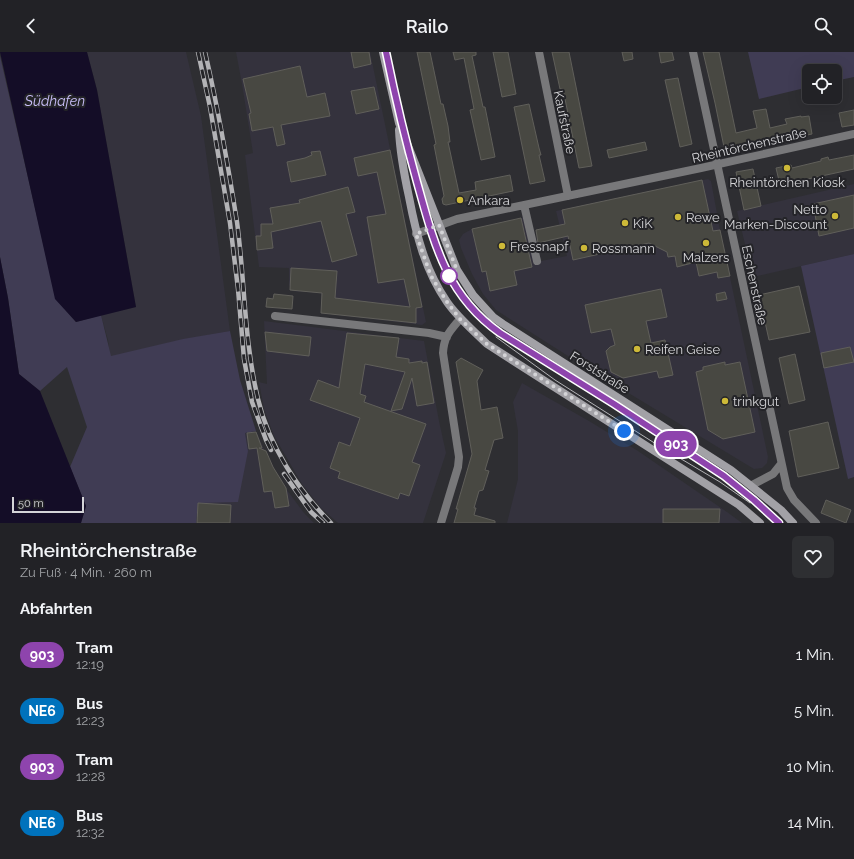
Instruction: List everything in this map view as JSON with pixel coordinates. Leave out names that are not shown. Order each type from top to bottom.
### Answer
[{"type":"street","points":[[383,52],[399,123],[402,167],[416,234],[431,276],[447,302],[460,319],[487,344],[739,506],[760,523]]},
{"type":"street","name":"Kaufstraße","points":[[539,52],[568,196]]},
{"type":"street","name":"Eschenstraße","points":[[693,52],[781,464]]},
{"type":"street","name":"Forststraße","points":[[399,123],[457,270],[473,295],[493,317],[731,470],[752,485],[794,523]]},
{"type":"street","name":"Rheintörchenstraße","points":[[416,234],[457,219],[854,134]]},
{"type":"street","points":[[524,205],[536,260]]},
{"type":"street","points":[[275,316],[429,333],[447,337]]},
{"type":"street","points":[[441,523],[458,467],[459,457],[443,353],[444,342],[450,330],[460,319]]},
{"type":"street","points":[[752,485],[773,474],[781,464]]},
{"type":"street","points":[[781,464],[787,488],[794,500],[816,523]]},
{"type":"shaded area","points":[[87,52],[186,52],[201,116],[230,331],[181,340],[110,357],[108,340],[101,315],[136,307],[97,90]]},
{"type":"shaded area","points":[[236,52],[370,52],[426,322],[422,325],[322,313],[321,293],[292,291],[289,285],[289,268],[259,267],[245,155],[253,153]]},
{"type":"shaded area","points":[[748,52],[854,52],[854,77],[842,80],[842,64],[802,64],[802,89],[759,99]]},
{"type":"shaded area","points":[[0,56],[56,299],[76,322],[101,315],[111,356],[183,339],[230,331],[240,380],[256,431],[245,433],[248,451],[238,502],[198,503],[196,523],[81,523],[86,506],[70,467],[87,427],[67,367],[40,391],[19,374],[8,298],[0,257]]},
{"type":"shaded area","points":[[708,179],[711,181],[768,457],[767,463],[762,468],[754,469],[579,363],[496,310],[483,294],[472,274],[459,240],[463,234],[472,229],[530,216],[541,261],[567,256],[556,211]]},
{"type":"shaded area","points":[[854,184],[854,254],[753,277],[737,211]]},
{"type":"shaded area","points":[[854,254],[854,477],[848,479],[801,266]]},
{"type":"shaded area","points":[[264,321],[424,341],[446,453],[423,523],[338,523],[321,508],[302,484],[274,436],[264,409],[259,382],[267,384]]},
{"type":"shaded area","points":[[522,383],[638,451],[742,523],[507,523],[518,479],[518,431],[513,402]]},
{"type":"shaded area","points":[[256,431],[275,474],[304,513],[314,523],[196,523],[198,503],[248,451],[245,433]]},
{"type":"water","name":"Südhafen","points":[[0,52],[87,52],[97,90],[136,307],[76,322],[55,299]]},
{"type":"water","points":[[0,257],[8,298],[19,374],[40,391],[86,506],[81,523],[0,523]]},
{"type":"building","points":[[351,52],[369,52],[371,64],[354,68]]},
{"type":"building","points":[[417,52],[430,52],[441,104],[443,104],[448,126],[450,142],[448,142],[459,193],[476,190],[475,182],[510,175],[513,191],[446,205],[443,204],[442,199],[444,196],[434,145],[436,144]]},
{"type":"building","points":[[453,52],[476,52],[476,55],[472,56],[483,107],[485,107],[495,157],[481,160],[470,110],[474,109],[464,58],[455,60]]},
{"type":"building","points":[[493,52],[508,52],[516,94],[502,97]]},
{"type":"building","points":[[552,52],[569,52],[592,166],[579,168],[563,89],[560,89]]},
{"type":"building","points":[[622,52],[632,52],[633,59],[624,61]]},
{"type":"building","points":[[659,52],[672,52],[674,60],[661,63]]},
{"type":"building","points":[[703,52],[719,52],[736,133],[757,128],[753,111],[766,109],[770,128],[787,124],[785,119],[809,116],[812,134],[725,152]]},
{"type":"building","points":[[300,66],[307,97],[325,93],[330,116],[281,125],[285,144],[277,146],[273,127],[252,131],[249,114],[251,113],[243,79]]},
{"type":"building","points":[[678,78],[692,144],[680,147],[665,80]]},
{"type":"building","points":[[374,87],[379,109],[356,114],[351,91]]},
{"type":"building","points":[[529,104],[541,155],[539,155],[545,181],[530,184],[514,107]]},
{"type":"building","points":[[854,110],[854,125],[842,127],[839,113]]},
{"type":"building","points":[[645,142],[647,150],[609,158],[607,150]]},
{"type":"building","points":[[390,150],[422,307],[416,308],[416,323],[321,313],[322,293],[290,290],[291,268],[337,271],[335,298],[410,307],[404,279],[378,283],[367,217],[386,214],[377,172],[358,176],[354,158]]},
{"type":"building","points":[[320,151],[326,175],[291,182],[287,162],[305,158],[312,155],[311,152]]},
{"type":"building","points":[[854,155],[854,169],[780,185],[776,168],[791,165],[792,168],[821,161],[821,159],[828,157],[829,160]]},
{"type":"building","points":[[753,169],[761,206],[744,210],[736,172]]},
{"type":"building","points":[[702,180],[713,231],[720,230],[730,276],[718,278],[717,272],[699,276],[696,262],[677,267],[675,256],[668,257],[667,252],[649,243],[573,260],[568,236],[538,243],[536,230],[565,224],[562,210]]},
{"type":"building","points":[[348,187],[355,212],[346,214],[357,255],[332,262],[321,221],[271,232],[273,248],[257,250],[256,236],[261,236],[261,224],[273,224],[270,208],[300,203],[299,200]]},
{"type":"building","name":"Netto Marken-Discount","points":[[854,195],[854,228],[819,236],[813,204]]},
{"type":"building","name":"Fressnapf","points":[[521,218],[532,267],[514,271],[517,285],[490,291],[486,271],[482,272],[472,229]]},
{"type":"building","points":[[799,286],[810,332],[769,340],[759,295]]},
{"type":"building","points":[[661,289],[667,317],[646,321],[651,343],[665,340],[673,375],[659,378],[657,371],[623,378],[611,372],[606,351],[615,345],[611,329],[591,333],[585,305]]},
{"type":"building","points":[[725,292],[727,299],[717,301],[716,294]]},
{"type":"building","points":[[274,294],[293,296],[292,309],[266,307],[267,298],[273,299]]},
{"type":"building","points":[[265,332],[311,337],[309,356],[267,351]]},
{"type":"building","points":[[347,333],[399,338],[396,357],[409,359],[409,363],[422,361],[422,363],[427,362],[434,403],[417,406],[412,378],[402,409],[391,411],[405,372],[365,364],[360,394],[366,396],[364,402],[426,424],[412,462],[420,465],[409,496],[400,493],[398,499],[338,478],[340,472],[330,468],[339,442],[350,446],[360,418],[310,400],[318,380],[339,388]]},
{"type":"building","points":[[850,347],[854,362],[824,368],[821,353]]},
{"type":"building","points":[[795,354],[805,400],[789,404],[779,358]]},
{"type":"building","points":[[461,358],[483,370],[477,381],[481,410],[497,407],[503,438],[494,440],[485,470],[489,471],[483,490],[479,491],[474,508],[476,508],[474,515],[495,521],[495,523],[454,523],[458,509],[456,509],[472,454],[456,362]]},
{"type":"building","name":"trinkgut","points":[[725,362],[725,365],[740,362],[755,432],[723,439],[708,430],[696,372],[703,370],[703,367]]},
{"type":"building","points":[[828,422],[839,468],[798,477],[789,431]]},
{"type":"building","points":[[256,432],[262,448],[259,448],[266,451],[273,467],[286,488],[289,506],[275,508],[272,491],[264,492],[257,448],[249,449],[247,433]]},
{"type":"building","points":[[826,500],[851,510],[846,523],[821,513]]},
{"type":"building","points":[[198,503],[231,505],[230,523],[197,523]]},
{"type":"building","points":[[663,509],[720,509],[719,523],[663,523]]},
{"type":"tram line","points":[[386,52],[404,134],[436,247],[454,285],[467,302],[482,318],[500,333],[645,424],[710,467],[739,488],[779,523]]},
{"type":"tram line","name":"903","points":[[386,52],[404,136],[436,248],[456,289],[474,312],[512,341],[702,460],[748,494],[779,523]]},
{"type":"tram line","points":[[496,337],[555,380],[656,444],[720,482],[750,503]]},
{"type":"railway","points":[[198,52],[210,107],[230,223],[244,359],[252,402],[271,450]]},
{"type":"railway","points":[[205,52],[237,222],[247,333],[253,377],[258,399],[269,434],[286,466],[307,496],[331,523]]},
{"type":"railway","points":[[284,474],[311,512],[323,523]]},
{"type":"place","name":"Rheintörchen Kiosk","points":[[787,168]]},
{"type":"place","name":"Ankara","points":[[460,200]]},
{"type":"place","name":"Netto Marken-Discount","points":[[835,216]]},
{"type":"place","name":"Rewe","points":[[678,217]]},
{"type":"place","name":"KiK","points":[[625,223]]},
{"type":"place","name":"Malzers","points":[[706,243]]},
{"type":"place","name":"Fressnapf","points":[[502,246]]},
{"type":"place","name":"Rossmann","points":[[584,248]]},
{"type":"place","name":"Reifen Geise","points":[[637,349]]},
{"type":"place","name":"trinkgut","points":[[725,401]]},
{"type":"route","points":[[449,276],[457,270],[439,225],[416,234],[431,276],[447,302],[460,319],[487,344],[624,431]]}]
